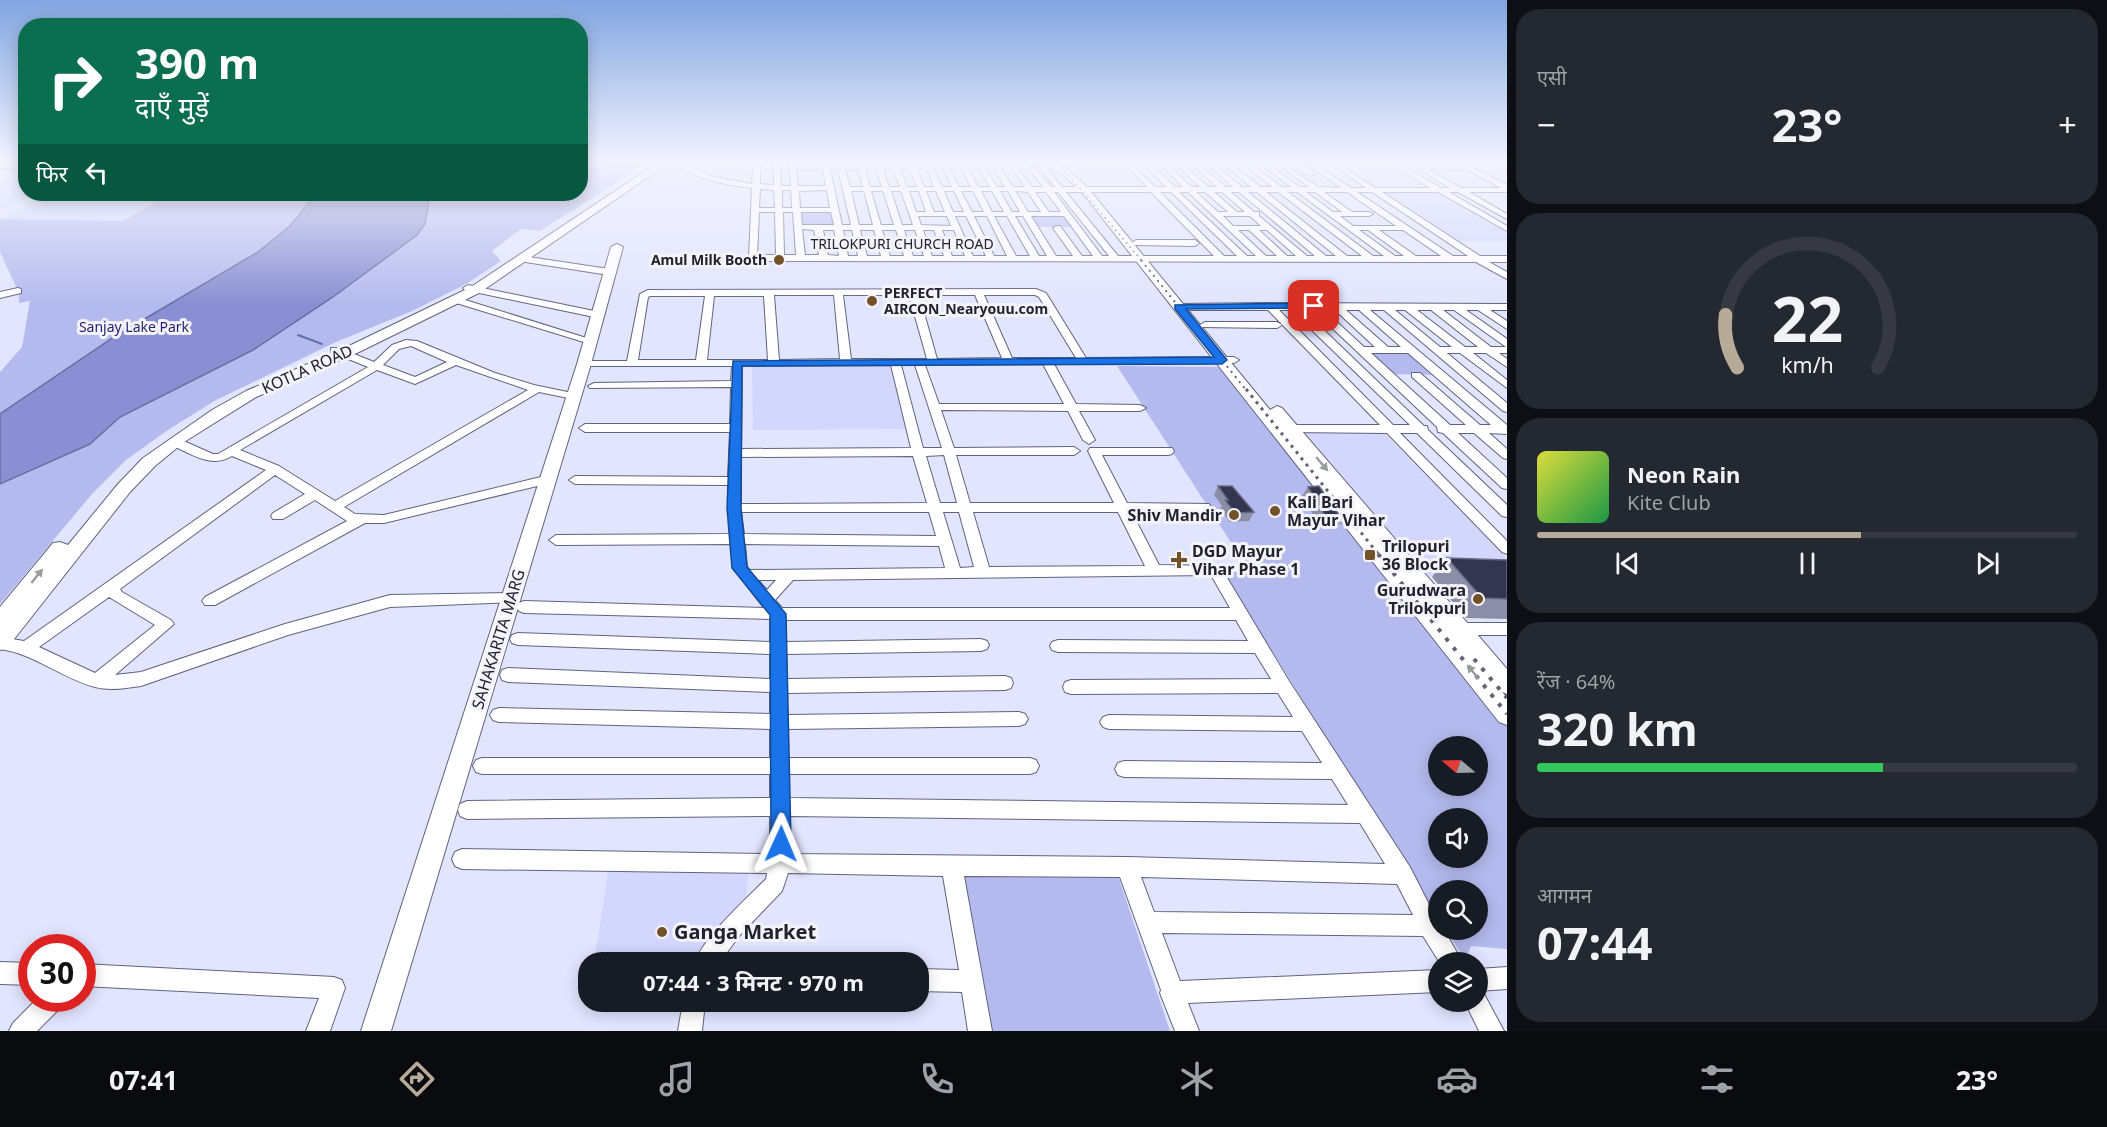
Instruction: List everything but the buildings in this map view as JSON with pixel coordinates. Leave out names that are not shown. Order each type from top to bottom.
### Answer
[{"type":"street","name":"KOTLA ROAD","points":[[466,292],[584,208]]},
{"type":"street","name":"KOTLA ROAD","points":[[0,643],[124,488],[149,462],[175,442],[217,413],[251,394],[466,292],[522,259],[593,208]]},
{"type":"street","points":[[851,208],[863,258]]},
{"type":"street","points":[[872,208],[886,258]]},
{"type":"street","points":[[892,208],[909,258]]},
{"type":"street","points":[[911,208],[929,258]]},
{"type":"street","points":[[929,208],[931,214]]},
{"type":"street","points":[[947,208],[970,258]]},
{"type":"street","points":[[965,208],[991,258]]},
{"type":"street","points":[[985,208],[1013,258]]},
{"type":"street","points":[[1006,208],[1036,258]]},
{"type":"street","points":[[1022,208],[1053,258]]},
{"type":"street","points":[[1043,208],[1047,214]]},
{"type":"street","points":[[1062,208],[1099,258]]},
{"type":"street","points":[[1077,208],[1115,258]]},
{"type":"street","points":[[1103,208],[1449,630],[1507,685]]},
{"type":"street","points":[[1105,208],[1136,243],[1144,259]]},
{"type":"street","points":[[1173,208],[1222,259]]},
{"type":"street","points":[[1192,208],[1245,259]]},
{"type":"street","points":[[1210,208],[1264,259]]},
{"type":"street","points":[[1229,208],[1235,214]]},
{"type":"street","points":[[1245,208],[1305,259]]},
{"type":"street","points":[[1262,208],[1324,259]]},
{"type":"street","points":[[1282,208],[1345,260]]},
{"type":"street","points":[[1303,208],[1371,259]]},
{"type":"street","points":[[1323,208],[1393,259]]},
{"type":"street","points":[[1342,208],[1350,214]]},
{"type":"street","points":[[1360,208],[1434,259]]},
{"type":"street","points":[[1377,208],[1451,260]]},
{"type":"street","points":[[1401,208],[1478,260],[1507,276]]},
{"type":"street","points":[[1471,208],[1506,228]]},
{"type":"street","points":[[1490,208],[1507,218]]},
{"type":"street","points":[[755,210],[833,210],[844,258]]},
{"type":"street","name":"TRILOKPURI CHURCH ROAD","points":[[755,210],[753,258],[1507,259]]},
{"type":"street","points":[[778,210],[780,258]]},
{"type":"street","points":[[796,210],[801,258]]},
{"type":"street","points":[[913,213],[1066,214]]},
{"type":"street","points":[[1216,214],[1369,214]]},
{"type":"street","points":[[797,227],[956,228]]},
{"type":"street","points":[[818,227],[824,258]]},
{"type":"street","points":[[937,228],[949,258]]},
{"type":"street","points":[[1057,228],[1079,258]]},
{"type":"street","points":[[1192,228],[1269,228]]},
{"type":"street","points":[[1251,228],[1286,259]]},
{"type":"street","points":[[1350,228],[1431,228]]},
{"type":"street","points":[[1370,228],[1413,259]]},
{"type":"street","points":[[1136,243],[1194,243]]},
{"type":"street","name":"SAHAKARITA MARG","points":[[376,1031],[518,603],[549,479],[599,315],[617,247]]},
{"type":"street","points":[[522,259],[609,272]]},
{"type":"street","points":[[0,295],[18,291]]},
{"type":"street","points":[[466,292],[599,315]]},
{"type":"street","points":[[466,292],[591,340]]},
{"type":"street","points":[[632,364],[644,294],[710,292],[1042,294],[1083,361]]},
{"type":"street","points":[[701,363],[710,292]]},
{"type":"street","points":[[838,292],[846,362]]},
{"type":"street","points":[[914,292],[933,362]]},
{"type":"street","points":[[978,292],[1008,361]]},
{"type":"street","points":[[769,293],[774,363]]},
{"type":"street","points":[[1269,306],[1389,429],[1500,535],[1507,549]]},
{"type":"street","points":[[1293,306],[1507,513]]},
{"type":"street","points":[[1314,306],[1507,485]]},
{"type":"street","points":[[1385,306],[1507,409]]},
{"type":"street","points":[[1184,307],[1505,308]]},
{"type":"street","points":[[1184,307],[1205,325],[1228,360],[1293,429],[1449,630],[1507,715]]},
{"type":"street","points":[[1337,307],[1385,350]]},
{"type":"street","points":[[1361,307],[1506,430]]},
{"type":"street","points":[[1433,307],[1507,364]]},
{"type":"street","points":[[1456,307],[1507,345]]},
{"type":"street","points":[[1480,307],[1507,327]]},
{"type":"street","points":[[1409,308],[1507,385]]},
{"type":"street","points":[[1205,325],[1277,326]]},
{"type":"street","points":[[175,442],[215,459],[375,367],[395,347],[405,343],[413,343],[455,362],[535,390],[573,396]]},
{"type":"street","points":[[1361,350],[1507,350]]},
{"type":"street","points":[[338,352],[415,381],[455,362]]},
{"type":"street","name":"KOTLA ROAD","points":[[0,621],[108,490],[134,463],[174,433],[241,392],[338,352]]},
{"type":"street","points":[[584,364],[1228,360]]},
{"type":"street","points":[[1047,361],[1089,440]]},
{"type":"street","points":[[895,362],[918,451],[954,572]]},
{"type":"street","points":[[919,362],[950,452],[983,572]]},
{"type":"street","points":[[714,952],[733,928],[775,885],[780,862],[779,648],[773,606],[740,568],[734,508],[737,363]]},
{"type":"street","points":[[1336,375],[1441,375]]},
{"type":"street","points":[[1416,375],[1507,455]]},
{"type":"street","points":[[594,386],[737,384]]},
{"type":"street","points":[[334,507],[535,390]]},
{"type":"street","points":[[935,407],[1140,408]]},
{"type":"street","points":[[585,428],[736,428]]},
{"type":"street","points":[[1293,429],[1506,430]]},
{"type":"street","points":[[231,451],[275,469],[352,518],[361,519],[384,519],[549,479]]},
{"type":"street","points":[[736,453],[1074,451]]},
{"type":"street","points":[[1155,571],[1094,451],[1168,451]]},
{"type":"street","points":[[27,646],[113,587],[275,469]]},
{"type":"street","points":[[575,480],[735,481]]},
{"type":"street","points":[[278,516],[314,495]]},
{"type":"street","points":[[734,508],[1204,507]]},
{"type":"street","points":[[210,601],[361,519]]},
{"type":"street","points":[[556,540],[944,541]]},
{"type":"street","points":[[745,575],[1215,570],[1283,686],[1403,874],[1428,924]]},
{"type":"street","points":[[773,606],[790,574]]},
{"type":"street","points":[[96,681],[166,624],[117,596],[113,592],[113,587]]},
{"type":"street","points":[[0,643],[27,646],[74,672],[96,681],[118,682],[141,679],[296,627],[390,601],[1240,614]]},
{"type":"street","points":[[1449,630],[1507,629]]},
{"type":"street","points":[[518,639],[779,648],[981,645]]},
{"type":"street","points":[[1058,646],[1260,647]]},
{"type":"street","points":[[508,675],[779,686],[1005,683]]},
{"type":"street","points":[[1071,687],[1283,686]]},
{"type":"street","points":[[499,715],[778,723],[1019,719]]},
{"type":"street","points":[[1109,722],[1308,724]]},
{"type":"street","points":[[482,766],[1030,766]]},
{"type":"street","points":[[1124,769],[1337,771]]},
{"type":"street","points":[[467,810],[781,807],[1364,814]]},
{"type":"street","points":[[462,859],[780,862],[952,867],[1126,867],[1403,874]]},
{"type":"street","points":[[952,867],[980,1031]]},
{"type":"street","points":[[1126,867],[1187,1031]]},
{"type":"street","points":[[1147,922],[1428,926]]},
{"type":"street","points":[[0,973],[18,974]]},
{"type":"street","points":[[96,976],[334,988],[318,1031]]},
{"type":"street","points":[[1488,979],[1507,978]]},
{"type":"street","points":[[929,980],[971,981]]},
{"type":"street","points":[[1171,993],[1428,981]]},
{"type":"street","points":[[21,1031],[40,1012]]},
{"type":"street","points":[[690,1031],[693,1012]]},
{"type":"street","points":[[1482,1012],[1492,1031]]},
{"type":"shaded area","points":[[20,208],[143,208],[122,221],[0,219]]},
{"type":"shaded area","points":[[305,208],[428,208],[425,224],[417,235],[333,297],[253,350],[120,417],[90,444],[0,484],[0,414],[114,337],[258,252],[290,226]]},
{"type":"shaded area","points":[[1411,208],[1466,208],[1507,233],[1507,241],[1459,241]]},
{"type":"shaded area","points":[[890,365],[906,429],[753,430],[752,366]]},
{"type":"shaded area","points":[[1304,431],[1383,432],[1507,558],[1507,576],[1429,576]]},
{"type":"shaded area","name":"Ganga Market","points":[[609,865],[749,866],[745,907],[707,952],[596,952]]},
{"type":"green space","name":"Sanjay Lake Park","points":[[144,208],[576,208],[540,231],[521,229],[492,251],[501,261],[466,284],[412,311],[336,342],[216,400],[168,430],[126,460],[92,494],[0,604],[0,372],[22,347],[30,301],[19,303],[19,293],[0,252],[0,219],[123,221]]},
{"type":"green space","points":[[799,211],[833,211],[835,226],[800,226]]},
{"type":"green space","points":[[1028,212],[1062,212],[1073,227],[1038,227]]},
{"type":"green space","points":[[1363,348],[1407,348],[1438,375],[1391,374]]},
{"type":"green space","points":[[1117,366],[1225,367],[1507,718],[1507,949],[1471,946],[1468,952],[1460,952],[1452,940],[1488,940],[1488,880],[1428,880],[1428,902],[1223,572],[1250,572]]},
{"type":"green space","points":[[957,864],[1114,864],[1170,1031],[988,1031]]},
{"type":"waterway","points":[[298,335],[322,344]]},
{"type":"railway","points":[[1097,208],[1143,262]]},
{"type":"railway","points":[[1141,260],[1247,391]]},
{"type":"railway","points":[[1246,389],[1379,555]]},
{"type":"railway","points":[[1378,554],[1507,714]]},
{"type":"railway","points":[[1474,659],[1507,698]]},
{"type":"place","name":"Amul Milk Booth","points":[[779,260]]},
{"type":"place","name":"PERFECT AIRCON_Nearyouu.com","points":[[872,301]]},
{"type":"place","name":"Kali Bari Mayur Vihar","points":[[1275,511]]},
{"type":"place","name":"Shiv Mandir","points":[[1234,515]]},
{"type":"place","name":"Trilopuri 36 Block","points":[[1370,555]]},
{"type":"place","name":"DGD Mayur Vihar Phase 1","points":[[1179,560]]},
{"type":"place","name":"Gurudwara Trilokpuri","points":[[1478,599]]},
{"type":"place","name":"Ganga Market","points":[[662,932]]},
{"type":"route","points":[[781,844],[778,614],[740,568],[734,508],[737,363],[1222,360],[1178,307],[1314,306]]}]
